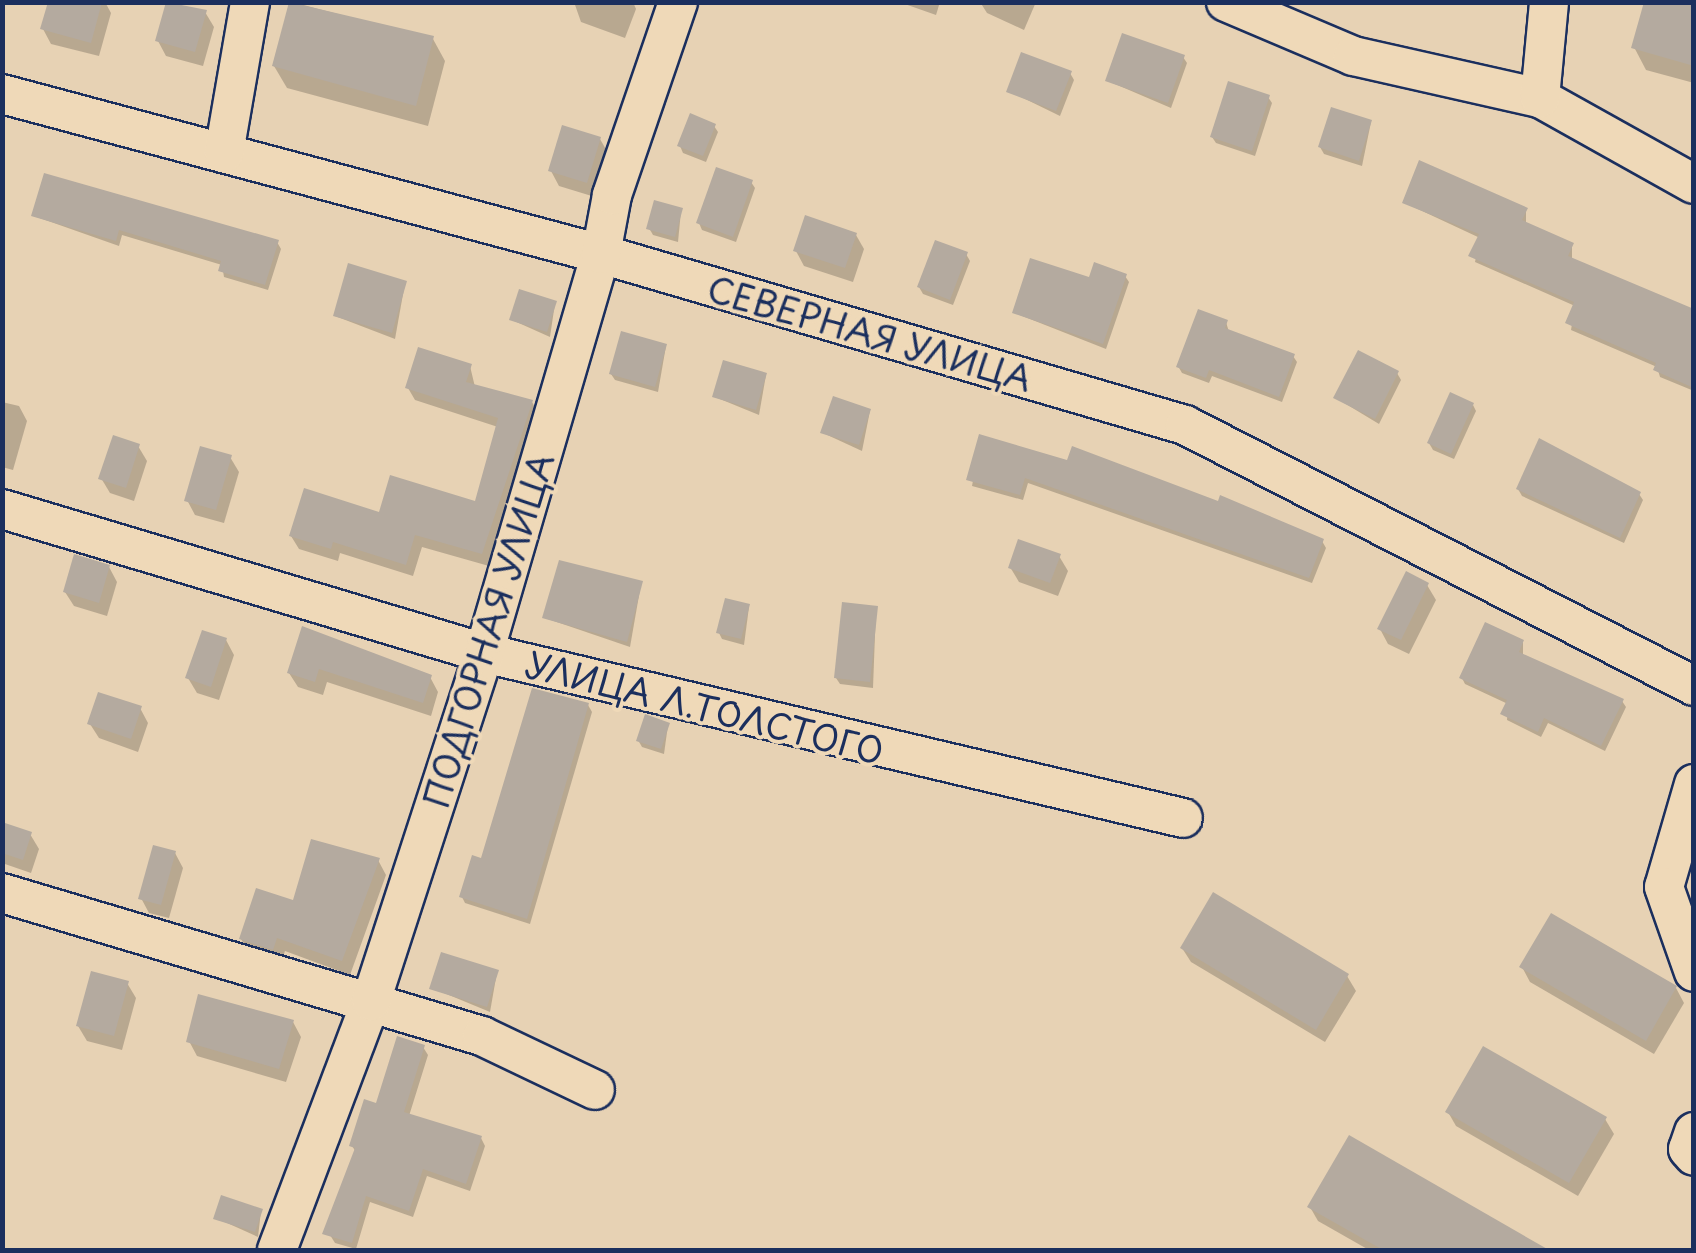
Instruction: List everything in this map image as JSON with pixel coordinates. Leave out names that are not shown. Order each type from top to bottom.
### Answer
[{"type":"street","points":[[224,153],[250,2]]},
{"type":"street","name":"ПОДГОРНАЯ УЛИЦА","points":[[277,1250],[371,1001],[484,653],[601,254],[612,195],[678,2]]},
{"type":"street","points":[[1226,2],[1353,56],[1540,98],[1694,184]]},
{"type":"street","points":[[1540,98],[1548,2]]},
{"type":"street","name":"СЕВЕРНАЯ УЛИЦА","points":[[2,94],[601,254],[1185,425],[1694,686]]},
{"type":"street","name":"УЛИЦА Л.ТОЛСТОГО","points":[[2,510],[484,653],[1182,818]]},
{"type":"street","points":[[1694,784],[1664,887],[1694,972]]},
{"type":"street","points":[[2,894],[482,1036],[594,1090]]},
{"type":"street","points":[[1694,1132],[1694,1156]]},
{"type":"building","points":[[48,2],[102,2],[91,43],[40,29]]},
{"type":"building","points":[[166,2],[207,10],[195,52],[155,41]]},
{"type":"building","points":[[289,2],[434,36],[416,106],[272,66]]},
{"type":"building","points":[[1644,2],[1694,2],[1694,66],[1631,48]]},
{"type":"building","points":[[1122,33],[1185,55],[1168,103],[1105,81]]},
{"type":"building","points":[[1021,52],[1072,71],[1056,111],[1006,92]]},
{"type":"building","points":[[1228,81],[1270,95],[1252,151],[1210,137]]},
{"type":"building","points":[[1331,107],[1372,120],[1359,161],[1318,147]]},
{"type":"building","points":[[690,113],[716,124],[703,156],[677,146]]},
{"type":"building","points":[[562,125],[601,137],[587,183],[548,171]]},
{"type":"building","points":[[1419,160],[1528,208],[1522,220],[1574,243],[1568,256],[1694,309],[1694,388],[1653,370],[1656,363],[1565,323],[1574,302],[1468,256],[1479,234],[1402,203]]},
{"type":"building","points":[[716,167],[753,180],[733,237],[696,223]]},
{"type":"building","points":[[44,173],[279,240],[265,285],[218,271],[221,261],[119,230],[116,241],[31,216]]},
{"type":"building","points":[[654,200],[683,208],[675,237],[646,229]]},
{"type":"building","points":[[805,215],[857,233],[845,268],[793,251]]},
{"type":"building","points":[[935,240],[968,252],[950,300],[917,287]]},
{"type":"building","points":[[1030,258],[1089,277],[1094,262],[1127,274],[1103,344],[1012,313]]},
{"type":"building","points":[[348,263],[407,281],[392,333],[333,316]]},
{"type":"building","points":[[519,289],[557,301],[547,332],[509,320]]},
{"type":"building","points":[[1198,309],[1228,320],[1225,328],[1295,354],[1279,397],[1209,370],[1206,378],[1176,367]]},
{"type":"building","points":[[621,331],[667,344],[655,387],[609,374]]},
{"type":"building","points":[[418,347],[472,364],[466,382],[533,400],[482,554],[415,535],[406,565],[333,542],[331,549],[289,536],[304,488],[379,512],[390,475],[475,501],[498,418],[405,388]]},
{"type":"building","points":[[1358,350],[1399,371],[1375,419],[1333,398]]},
{"type":"building","points":[[723,360],[767,373],[756,410],[712,397]]},
{"type":"building","points":[[1450,392],[1474,403],[1451,454],[1427,443]]},
{"type":"building","points":[[833,396],[871,409],[859,445],[820,433]]},
{"type":"building","points":[[979,434],[1067,460],[1072,446],[1218,501],[1220,495],[1324,539],[1309,578],[1025,478],[1020,495],[966,480]]},
{"type":"building","points":[[113,435],[140,444],[126,488],[98,479]]},
{"type":"building","points":[[1539,438],[1641,492],[1620,538],[1516,489]]},
{"type":"building","points":[[200,446],[232,455],[216,510],[184,501]]},
{"type":"building","points":[[1018,539],[1061,554],[1050,583],[1008,568]]},
{"type":"building","points":[[74,554],[110,565],[99,603],[63,592]]},
{"type":"building","points":[[559,560],[643,581],[627,642],[542,618]]},
{"type":"building","points":[[1406,571],[1429,583],[1401,640],[1377,629]]},
{"type":"building","points":[[725,598],[750,604],[741,639],[716,633]]},
{"type":"building","points":[[842,602],[878,606],[870,682],[834,678]]},
{"type":"building","points":[[1485,622],[1524,640],[1519,652],[1624,699],[1601,746],[1544,718],[1538,732],[1500,714],[1507,700],[1459,678]]},
{"type":"building","points":[[302,626],[432,675],[423,703],[319,669],[315,682],[287,673]]},
{"type":"building","points":[[202,630],[227,638],[211,687],[185,678]]},
{"type":"building","points":[[532,688],[589,703],[527,919],[459,897],[472,855],[481,858]]},
{"type":"building","points":[[98,692],[142,706],[131,739],[87,724]]},
{"type":"building","points":[[645,714],[670,723],[661,749],[636,741]]},
{"type":"building","points":[[2,822],[32,832],[23,860],[2,853]]},
{"type":"building","points":[[311,839],[380,858],[342,961],[277,938],[273,950],[239,939],[256,888],[293,900]]},
{"type":"building","points":[[153,845],[176,851],[161,905],[138,899]]},
{"type":"building","points":[[1213,892],[1349,974],[1316,1030],[1180,948]]},
{"type":"building","points":[[1551,913],[1677,986],[1646,1041],[1519,967]]},
{"type":"building","points":[[441,952],[499,970],[487,1007],[429,989]]},
{"type":"building","points":[[91,971],[129,981],[114,1036],[76,1026]]},
{"type":"building","points":[[198,994],[294,1020],[279,1069],[186,1042]]},
{"type":"building","points":[[397,1036],[425,1045],[404,1112],[482,1136],[466,1184],[423,1169],[409,1211],[366,1196],[352,1243],[322,1234],[355,1148],[349,1146],[364,1099],[376,1103]]},
{"type":"building","points":[[1483,1046],[1607,1117],[1569,1183],[1445,1112]]},
{"type":"building","points":[[1349,1135],[1549,1250],[1383,1250],[1307,1207]]},
{"type":"building","points":[[221,1195],[263,1209],[255,1232],[213,1219]]}]
